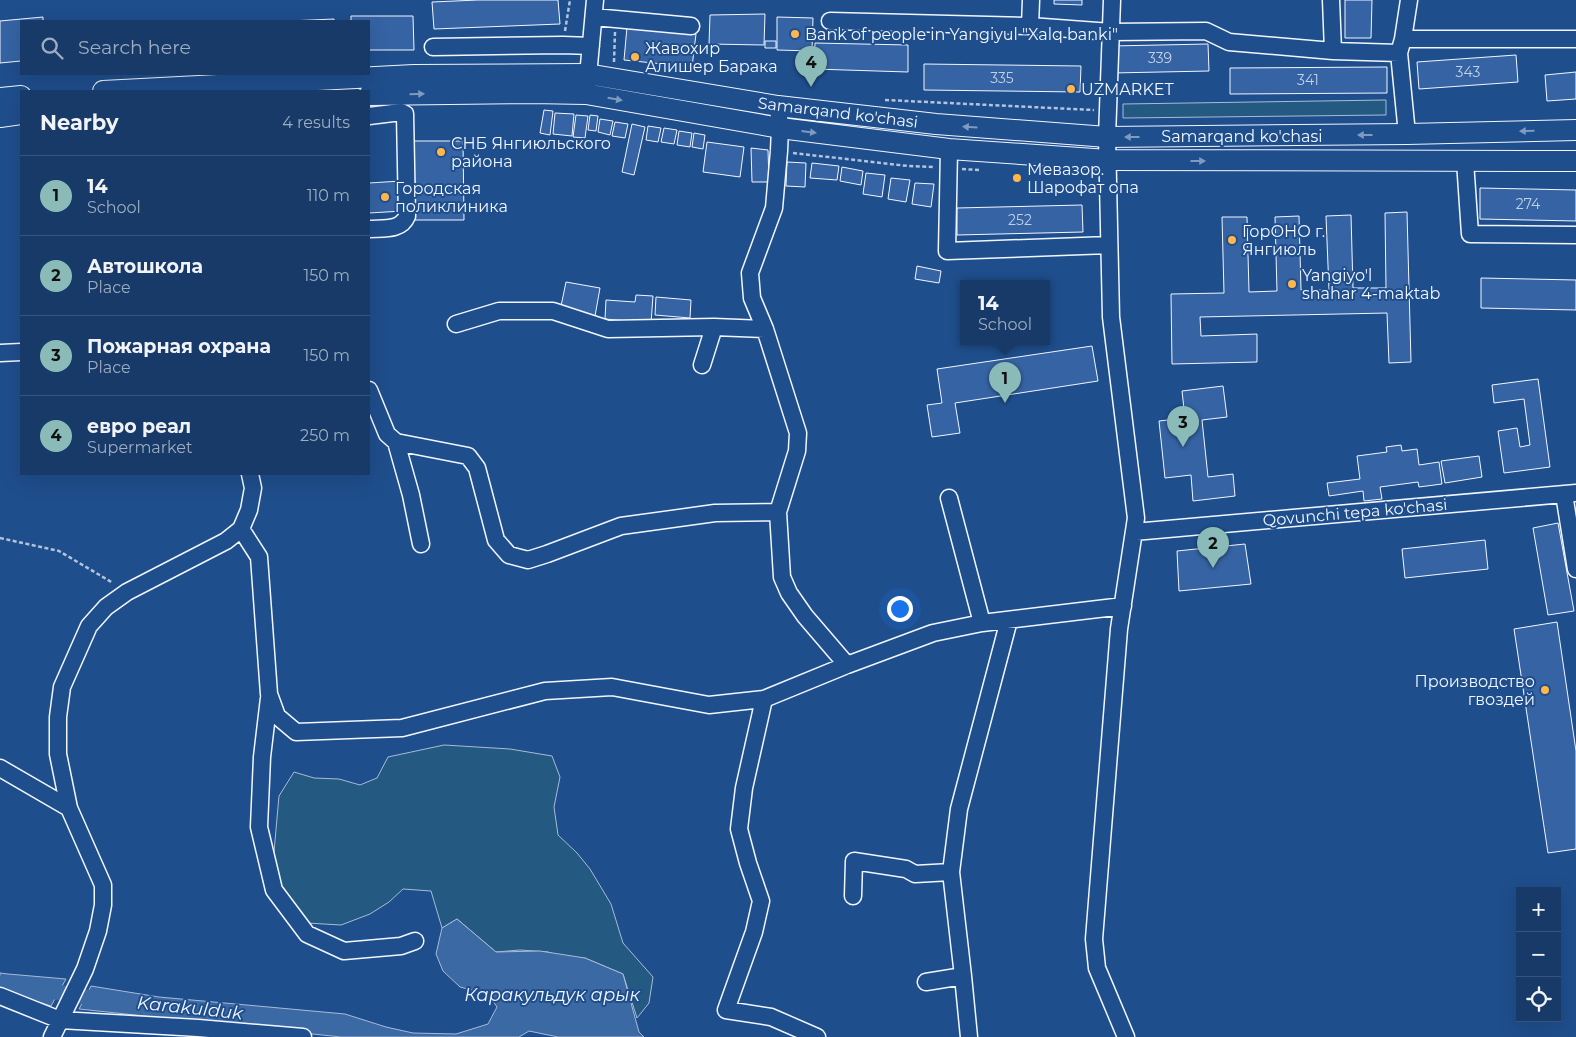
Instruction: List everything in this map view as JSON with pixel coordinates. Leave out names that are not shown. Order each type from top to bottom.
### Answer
[{"type":"main road","name":"Samarqand ko'chasi","points":[[122,90],[414,75],[587,84],[780,128],[949,149],[1108,160],[1576,161]]},
{"type":"main road","name":"Samarqand ko'chasi","points":[[370,95],[521,93],[587,84],[612,78],[778,106],[936,124],[1108,137],[1576,130]]},
{"type":"main road","points":[[0,98],[20,96]]},
{"type":"main road","points":[[0,117],[20,114]]},
{"type":"street","points":[[587,84],[595,0]]},
{"type":"street","points":[[1030,26],[1031,0]]},
{"type":"street","points":[[1112,0],[1108,111],[1111,318],[1136,518],[1119,629],[1094,939],[1097,968],[1126,1037]]},
{"type":"street","points":[[1331,0],[1333,51]]},
{"type":"street","points":[[1407,134],[1401,46],[1409,0]]},
{"type":"street","points":[[594,17],[691,26]]},
{"type":"street","points":[[830,21],[1030,26],[1111,32],[1206,31],[1229,42],[1333,51],[1401,46],[1576,39]]},
{"type":"street","points":[[433,47],[591,46]]},
{"type":"street","points":[[778,106],[780,128],[778,178],[774,208],[750,273],[752,298],[765,329],[798,433],[797,451],[778,512],[782,577],[789,594],[805,616],[847,665]]},
{"type":"street","points":[[370,116],[401,112],[405,114],[407,216],[404,223],[398,227],[370,228]]},
{"type":"street","points":[[949,149],[947,251],[1109,245]]},
{"type":"street","points":[[1465,162],[1470,234],[1576,234]]},
{"type":"street","points":[[456,324],[499,311],[553,311],[608,329],[714,327],[765,329]]},
{"type":"street","points":[[702,365],[714,327]]},
{"type":"street","points":[[0,353],[20,352]]},
{"type":"street","points":[[370,392],[387,434],[396,442],[468,456],[477,468],[496,540],[509,555],[528,560],[621,526],[715,514],[778,512]]},
{"type":"street","points":[[396,442],[411,495],[421,544]]},
{"type":"street","points":[[52,1037],[85,969],[98,931],[103,905],[103,885],[69,808],[58,754],[58,717],[62,687],[89,626],[106,606],[127,592],[226,542],[242,529],[249,510],[253,488],[250,475]]},
{"type":"street","points":[[1570,493],[1576,569]]},
{"type":"street","name":"Qovunchi tepa ko'chasi","points":[[1134,532],[1570,493]]},
{"type":"street","points":[[950,498],[982,623]]},
{"type":"street","points":[[242,529],[259,557],[269,694],[262,757],[259,827],[274,890],[307,934],[344,951],[401,946],[415,941]]},
{"type":"street","points":[[269,694],[277,716],[296,732],[402,728],[555,690],[612,687],[710,705],[764,699],[933,632],[982,623],[1123,606]]},
{"type":"street","points":[[969,1037],[952,872],[959,810],[1009,620]]},
{"type":"street","points":[[764,699],[744,788],[739,829],[761,901],[754,932],[726,1010],[771,1017],[817,1037]]},
{"type":"street","points":[[0,768],[69,808]]},
{"type":"street","points":[[853,896],[854,861],[906,869],[915,874],[952,872]]},
{"type":"street","points":[[926,982],[963,976]]},
{"type":"street","points":[[0,996],[60,1020],[198,1028],[207,1033],[303,1037]]},
{"type":"path","points":[[612,78],[615,19]]},
{"type":"path","points":[[879,99],[1108,111]]},
{"type":"path","points":[[0,538],[59,551],[127,592]]},
{"type":"shaded area","points":[[1386,100],[1386,115],[1123,118],[1123,104]]},
{"type":"shaded area","points":[[444,745],[510,749],[552,756],[560,777],[554,807],[558,835],[590,869],[611,904],[623,943],[653,977],[649,1003],[637,1018],[623,974],[585,958],[566,958],[548,952],[520,950],[496,952],[457,919],[442,928],[431,891],[403,889],[389,902],[370,914],[341,925],[307,923],[281,891],[273,863],[279,796],[294,772],[314,778],[339,779],[360,785],[377,778],[388,757]]},
{"type":"water","name":"Каракульдук арык","points":[[457,919],[496,952],[540,951],[585,958],[623,974],[639,1032],[644,1037],[558,1037],[529,1031],[519,1037],[341,1037],[79,1009],[91,986],[159,997],[345,1014],[413,1033],[456,1034],[488,1024],[497,1007],[488,994],[460,987],[443,971],[436,954],[442,928]]},
{"type":"water","points":[[0,973],[66,979],[51,1006],[0,990]]},
{"type":"building","points":[[558,0],[560,24],[434,29],[432,2]]},
{"type":"building","points":[[1054,0],[1082,0],[1082,5],[1054,4]]},
{"type":"building","points":[[1345,0],[1372,0],[1371,38],[1345,38]]},
{"type":"building","points":[[765,14],[764,45],[709,44],[710,15]]},
{"type":"building","points":[[351,16],[413,16],[414,50],[370,50],[370,20],[351,20]]},
{"type":"building","points":[[43,17],[43,20],[20,20],[20,61],[0,63],[0,21]]},
{"type":"building","name":"Bank of people in Yangiyul \"Xalq banki\"","points":[[777,17],[813,18],[812,51],[777,50]]},
{"type":"building","points":[[627,27],[696,34],[692,67],[624,60]]},
{"type":"building","points":[[765,41],[776,41],[776,48],[765,48]]},
{"type":"building","points":[[815,43],[908,45],[908,72],[814,69]]},
{"type":"building","points":[[1208,44],[1209,71],[1112,73],[1111,46]]},
{"type":"building","points":[[1516,55],[1518,82],[1419,89],[1417,62]]},
{"type":"building","points":[[924,64],[1081,66],[1080,92],[924,90]]},
{"type":"building","points":[[1387,67],[1387,93],[1230,94],[1230,68]]},
{"type":"building","points":[[1576,72],[1576,99],[1547,101],[1545,75]]},
{"type":"building","points":[[544,110],[553,111],[550,135],[540,133]]},
{"type":"building","points":[[555,113],[574,114],[572,136],[553,134]]},
{"type":"building","points":[[576,115],[588,116],[585,138],[573,137]]},
{"type":"building","points":[[590,115],[598,116],[596,131],[588,130]]},
{"type":"building","points":[[600,119],[613,121],[610,135],[598,132]]},
{"type":"building","points":[[615,122],[628,124],[625,138],[612,136]]},
{"type":"building","points":[[632,124],[645,127],[634,175],[622,172]]},
{"type":"building","points":[[648,126],[661,128],[658,142],[646,140]]},
{"type":"building","points":[[664,128],[677,130],[674,144],[661,142]]},
{"type":"building","points":[[679,131],[692,133],[690,147],[677,145]]},
{"type":"building","points":[[694,133],[705,135],[703,149],[692,147]]},
{"type":"building","points":[[413,141],[463,141],[464,220],[414,220]]},
{"type":"building","points":[[707,142],[744,147],[740,177],[703,172]]},
{"type":"building","points":[[751,148],[768,150],[769,182],[752,182]]},
{"type":"building","points":[[787,162],[806,163],[805,187],[786,186]]},
{"type":"building","points":[[812,163],[839,166],[837,180],[810,178]]},
{"type":"building","points":[[842,167],[863,171],[861,185],[840,181]]},
{"type":"building","points":[[866,173],[885,175],[882,197],[863,194]]},
{"type":"building","points":[[891,178],[910,180],[906,202],[888,199]]},
{"type":"building","name":"Городская поликлиника","points":[[401,181],[403,211],[370,213],[370,183]]},
{"type":"building","points":[[915,183],[934,184],[931,207],[912,204]]},
{"type":"building","points":[[1480,188],[1576,190],[1576,221],[1480,219]]},
{"type":"building","points":[[1082,205],[1083,232],[957,235],[957,208]]},
{"type":"building","points":[[1407,212],[1411,362],[1389,363],[1387,313],[1200,317],[1201,336],[1257,334],[1257,362],[1172,364],[1171,294],[1224,293],[1222,217],[1247,217],[1249,292],[1277,291],[1275,217],[1299,216],[1301,290],[1329,290],[1326,216],[1351,215],[1353,288],[1386,288],[1385,213]]},
{"type":"building","points":[[917,266],[941,271],[939,283],[915,279]]},
{"type":"building","points":[[1481,278],[1576,280],[1576,310],[1481,308]]},
{"type":"building","points":[[566,282],[600,288],[595,316],[560,311]]},
{"type":"building","points":[[636,295],[653,296],[651,323],[605,319],[606,300],[635,302]]},
{"type":"building","points":[[656,297],[691,300],[690,318],[655,315]]},
{"type":"building","points":[[1092,346],[1098,381],[955,403],[960,433],[932,437],[927,405],[942,403],[937,369]]},
{"type":"building","points":[[1538,379],[1550,467],[1504,473],[1498,431],[1517,428],[1520,447],[1530,445],[1524,399],[1494,403],[1492,385]]},
{"type":"building","points":[[1223,386],[1227,417],[1202,420],[1208,477],[1233,474],[1235,496],[1193,501],[1191,475],[1165,478],[1159,421],[1185,418],[1182,391]]},
{"type":"building","points":[[1401,445],[1402,451],[1417,449],[1419,465],[1439,462],[1442,484],[1419,487],[1418,482],[1380,487],[1382,499],[1364,501],[1363,491],[1329,496],[1327,483],[1360,479],[1357,456],[1387,452],[1386,447]]},
{"type":"building","points":[[1479,456],[1482,477],[1445,483],[1441,461]]},
{"type":"building","points":[[1558,523],[1574,611],[1548,615],[1533,528]]},
{"type":"building","points":[[1485,540],[1488,569],[1405,578],[1402,549]]},
{"type":"building","points":[[1245,544],[1251,584],[1179,591],[1177,551]]},
{"type":"building","name":"Производство гвоздей","points":[[1557,622],[1576,751],[1576,849],[1548,853],[1514,629]]},
{"type":"waterway","name":"Karakulduk","points":[[0,983],[105,1000]]},
{"type":"place","name":"Bank of people in Yangiyul \"Xalq banki\"","points":[[795,34]]},
{"type":"place","name":"Жавохир Алишер Барака","points":[[635,57]]},
{"type":"place","name":"евро реал","points":[[811,87]]},
{"type":"place","name":"UZMARKET","points":[[1071,89]]},
{"type":"place","name":"СНБ Янгиюльского района","points":[[441,152]]},
{"type":"place","name":"Мевазор. Шарофат опа","points":[[1017,178]]},
{"type":"place","name":"Городская поликлиника","points":[[385,197]]},
{"type":"place","name":"ГорОНО г. Янгиюль","points":[[1232,240]]},
{"type":"place","name":"Yangiyo'l shahar 4-maktab","points":[[1292,284]]},
{"type":"place","name":"14","points":[[1005,403]]},
{"type":"place","name":"Пожарная охрана","points":[[1183,447]]},
{"type":"place","name":"Автошкола","points":[[1213,568]]},
{"type":"place","name":"Производство гвоздей","points":[[1545,690]]}]
